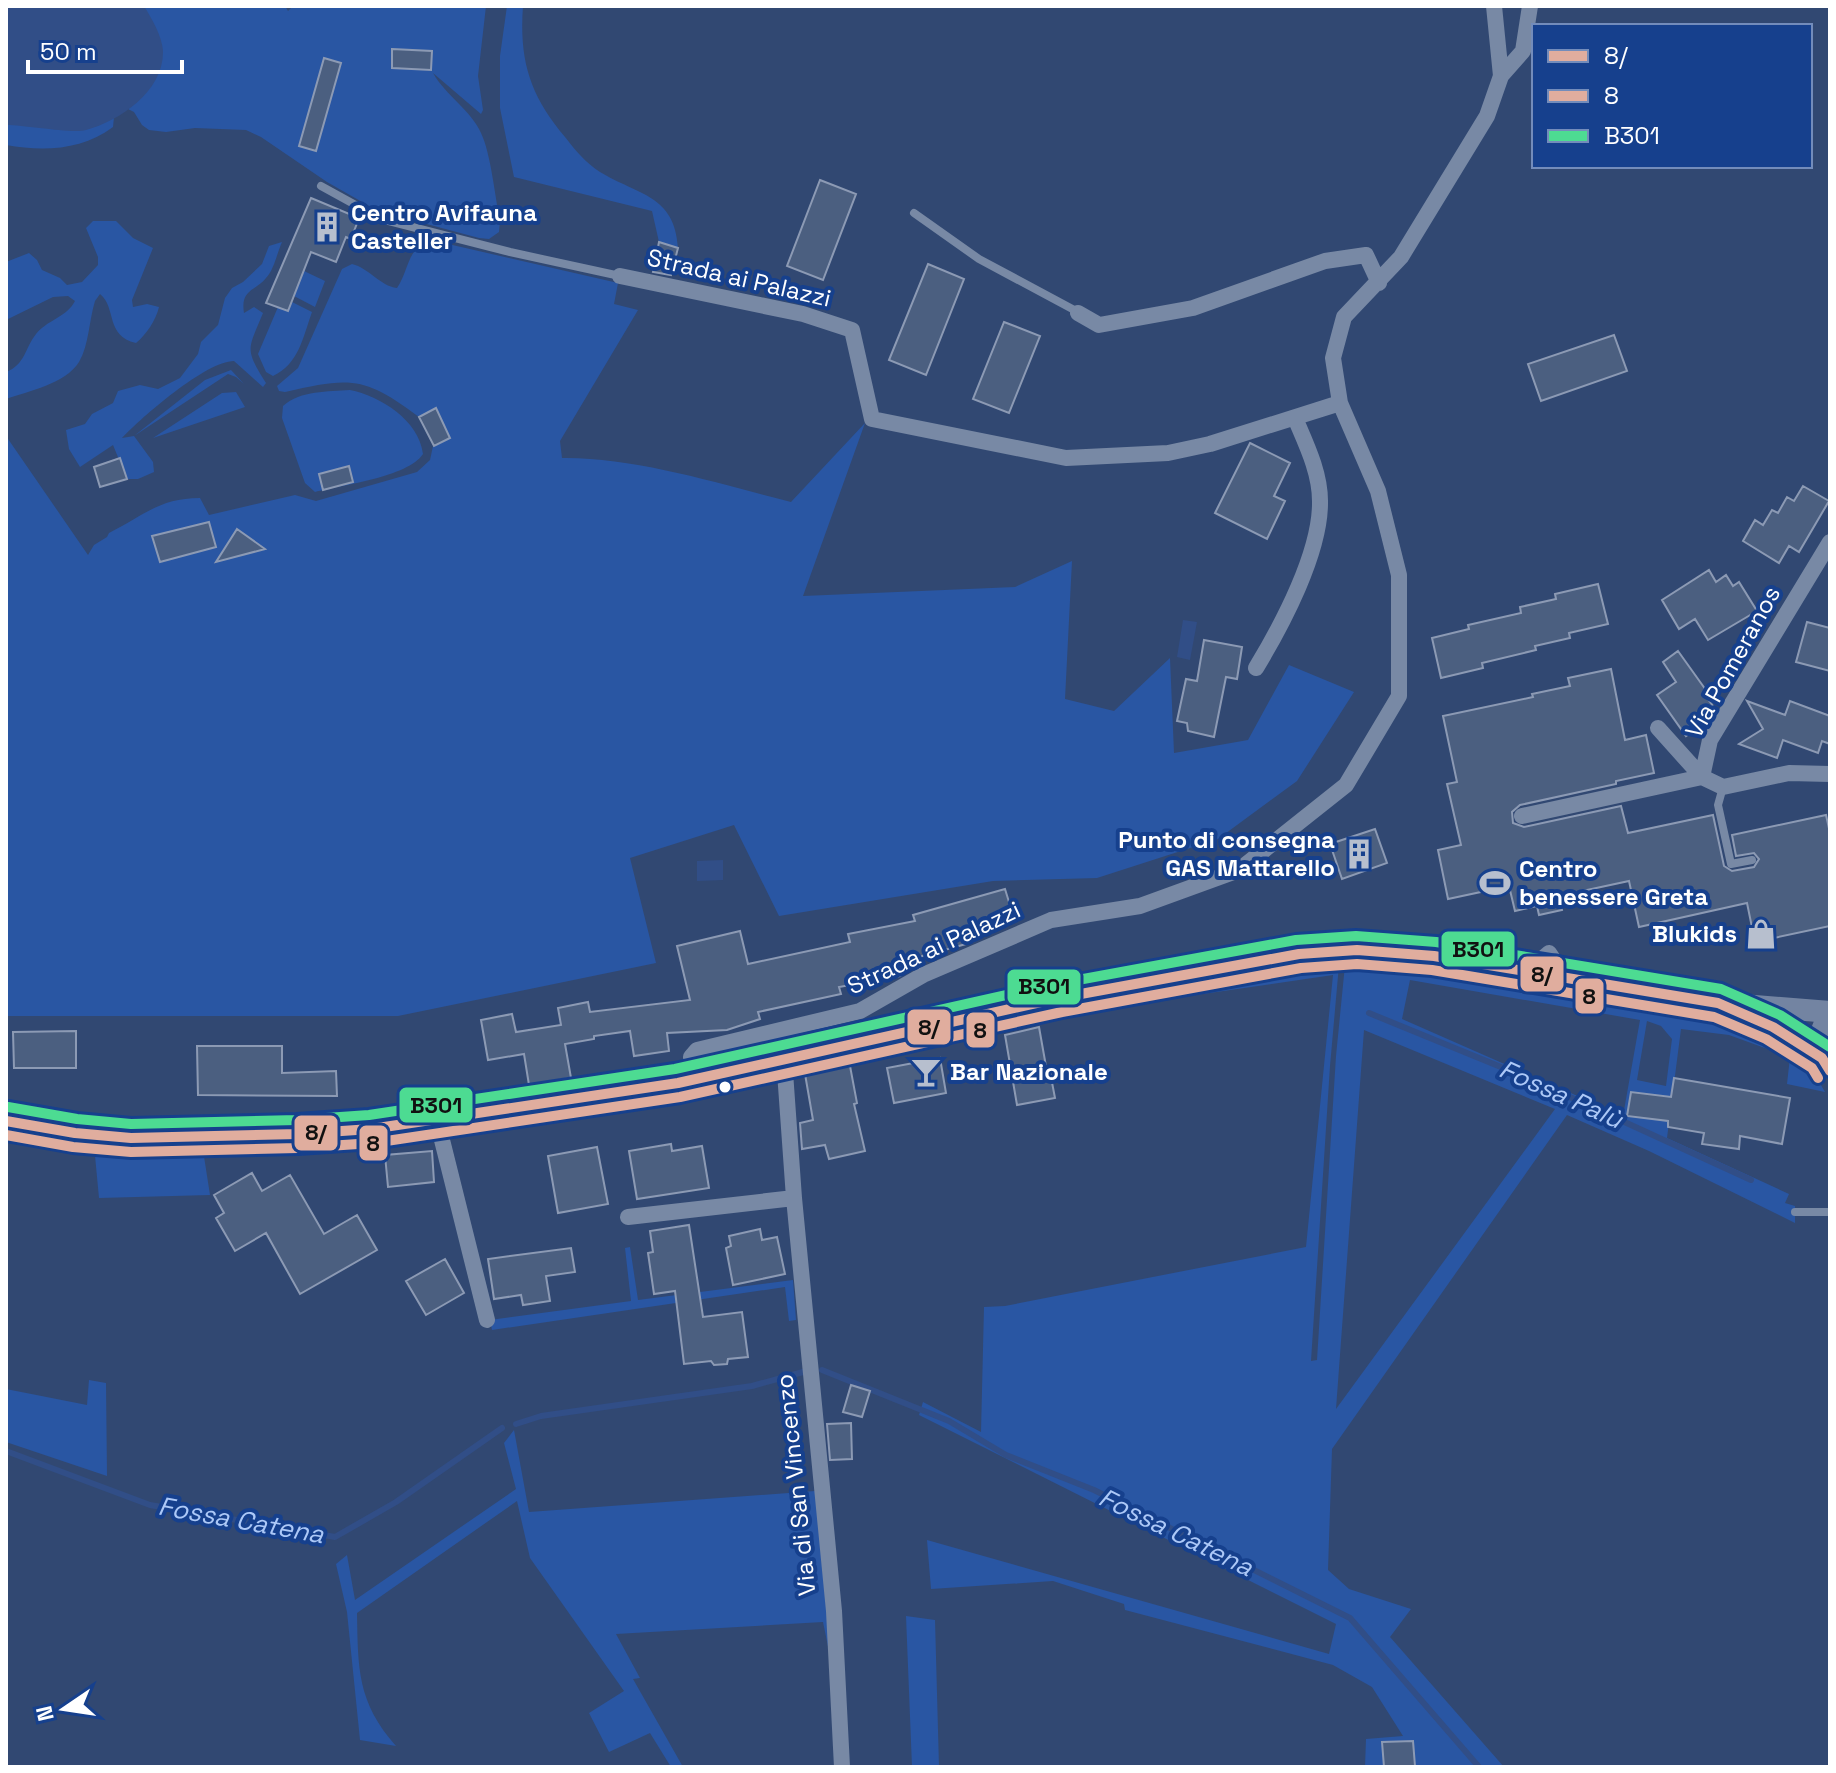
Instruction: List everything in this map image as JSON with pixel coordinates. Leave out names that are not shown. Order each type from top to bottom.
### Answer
[{"type":"main road","points":[[6,1121],[87,1134],[164,1138],[298,1134],[437,1120],[696,1079],[1059,998],[1299,954],[1357,950],[1434,956],[1718,1003],[1830,1015],[1821,1033],[1819,1046],[1827,1068]]},
{"type":"main road","points":[[1718,1003],[1773,1027],[1827,1068]]},
{"type":"street","name":"Strada ai Palazzi","points":[[1494,6],[1501,76]]},
{"type":"street","name":"Strada ai Palazzi","points":[[696,1079],[691,1057],[693,1052],[860,1011],[923,975],[1051,920],[1140,906],[1239,870],[1346,785],[1399,696],[1399,575],[1378,491],[1340,403],[1333,358],[1344,317],[1401,257],[1487,116],[1501,76],[1523,51],[1530,6]]},
{"type":"street","points":[[1078,313],[1099,325],[1193,308],[1325,261],[1366,255],[1379,283]]},
{"type":"street","name":"Strada ai Palazzi","points":[[620,276],[803,314],[852,330],[872,419],[1066,458],[1168,453],[1210,444],[1340,403]]},
{"type":"street","points":[[1256,668],[1294,599],[1316,534],[1320,501],[1315,467],[1295,418]]},
{"type":"street","name":"Via Pomeranos","points":[[1723,787],[1702,777],[1710,740],[1830,542]]},
{"type":"street","points":[[1522,816],[1702,777],[1658,728]]},
{"type":"street","points":[[1723,787],[1789,773],[1830,774]]},
{"type":"street","points":[[724,1045],[730,1072]]},
{"type":"street","name":"Via di San Vincenzo","points":[[784,1058],[794,1198],[834,1611],[842,1767]]},
{"type":"street","points":[[437,1120],[487,1320]]},
{"type":"street","points":[[628,1217],[794,1198]]},
{"type":"lane","points":[[321,186],[381,219],[620,276]]},
{"type":"lane","points":[[914,213],[979,259],[1078,313]]},
{"type":"lane","points":[[1723,787],[1718,805],[1731,864],[1752,860]]},
{"type":"lane","points":[[1795,1212],[1830,1212]]},
{"type":"shaded area","points":[[6,6],[144,6],[156,28],[163,51],[156,79],[126,112],[86,130],[6,125]]},
{"type":"shaded area","points":[[134,6],[285,6],[288,11],[293,6],[486,6],[478,76],[481,114],[433,73],[481,133],[492,176],[499,232],[489,239],[479,238],[378,211],[246,130],[149,130],[128,109],[131,103]]},
{"type":"shaded area","points":[[507,6],[523,6],[525,61],[535,92],[553,122],[595,168],[662,207],[670,217],[678,248],[659,242],[652,211],[514,177],[500,108],[500,56]]},
{"type":"shaded area","points":[[6,116],[114,117],[113,127],[89,140],[76,145],[34,148],[6,145]]},
{"type":"shaded area","points":[[93,221],[116,221],[133,238],[153,248],[132,300],[133,307],[147,304],[159,307],[156,317],[136,343],[126,339],[115,328],[100,294],[95,301],[82,355],[73,370],[46,386],[6,399],[6,372],[21,361],[41,329],[67,311],[75,301],[68,296],[53,297],[6,320],[6,262],[29,253],[42,270],[60,278],[67,285],[82,282],[98,265],[98,257],[86,228]]},
{"type":"shaded area","points":[[435,241],[618,283],[614,304],[638,310],[560,441],[562,458],[648,467],[791,502],[865,423],[803,596],[1015,587],[1072,561],[1065,699],[1114,711],[1170,658],[1174,753],[1248,740],[1289,665],[1354,692],[1297,781],[1218,839],[1097,878],[993,881],[779,916],[734,825],[630,858],[656,963],[398,1016],[7,1016],[6,436],[88,555],[94,545],[109,533],[173,501],[200,498],[209,515],[295,495],[316,501],[417,472],[430,460],[433,446],[450,438],[436,409],[419,417],[384,394],[356,384],[326,384],[285,392],[279,391],[277,386],[298,368],[342,269],[352,264],[358,266],[385,284],[397,288],[414,252],[426,243]]},
{"type":"shaded area","points":[[282,242],[269,275],[250,291],[243,305],[244,313],[254,307],[263,313],[252,342],[251,355],[266,383],[263,387],[234,361],[222,363],[175,392],[122,438],[134,436],[153,462],[154,472],[138,479],[127,479],[113,445],[80,467],[69,449],[66,430],[85,424],[92,414],[113,403],[118,391],[140,385],[158,389],[180,378],[198,354],[201,342],[218,325],[225,298],[232,288],[262,264],[269,246]]},
{"type":"shaded area","points":[[304,271],[325,281],[315,307],[294,296]]},
{"type":"shaded area","points":[[292,302],[312,312],[294,357],[273,376],[266,372],[258,354],[278,307],[288,311]]},
{"type":"shaded area","points":[[231,370],[244,384],[228,374],[134,436],[205,380]]},
{"type":"shaded area","points":[[350,390],[374,398],[406,420],[420,442],[423,454],[404,469],[315,492],[305,483],[282,418],[283,406],[306,394]]},
{"type":"shaded area","points":[[236,392],[245,407],[153,438],[222,393]]},
{"type":"shaded area","points":[[1183,620],[1197,622],[1190,660],[1177,657]]},
{"type":"shaded area","points":[[723,860],[723,880],[697,881],[697,861]]},
{"type":"shaded area","points":[[1339,965],[1311,1361],[1317,1360],[1336,1056],[1345,965],[1419,971],[1740,1025],[1790,1050],[1808,1067],[1825,1092],[1787,1084],[1790,1057],[1729,1035],[1681,1029],[1667,1138],[1789,1194],[1785,1203],[1795,1206],[1795,1223],[1649,1151],[1567,1115],[1332,1449],[1328,1570],[1349,1589],[1411,1609],[1390,1637],[1504,1767],[1365,1767],[1366,1739],[1403,1736],[1372,1687],[1333,1665],[1125,1610],[1124,1604],[1053,1581],[931,1589],[927,1540],[1329,1654],[1336,1624],[919,1415],[923,1402],[981,1432],[984,1307],[1005,1306],[1306,1247],[1333,975],[1175,998],[1175,990],[1271,971]],"holes":[[[1410,980],[1640,1020],[1623,1116],[1402,1019]],[[1647,1021],[1661,1026],[1672,1039],[1666,1086],[1637,1080]],[[1364,1030],[1555,1109],[1336,1409]]]},
{"type":"shaded area","points":[[94,1145],[203,1150],[210,1195],[99,1198]]},
{"type":"shaded area","points":[[630,1247],[638,1300],[793,1280],[796,1320],[789,1321],[785,1287],[492,1330],[490,1320],[631,1301],[625,1248]]},
{"type":"shaded area","points":[[89,1380],[106,1383],[107,1476],[6,1442],[6,1389],[87,1405]]},
{"type":"shaded area","points":[[514,1430],[529,1512],[815,1491],[832,1666],[823,1622],[616,1634],[640,1678],[633,1679],[683,1767],[671,1767],[650,1733],[609,1752],[589,1713],[624,1691],[530,1558],[517,1501],[357,1613],[362,1684],[374,1714],[396,1746],[360,1740],[347,1612],[336,1564],[347,1555],[355,1600],[516,1489],[504,1443]]},
{"type":"shaded area","points":[[906,1616],[935,1620],[939,1767],[912,1767]]},
{"type":"building","points":[[392,49],[432,51],[431,70],[392,68]]},
{"type":"building","points":[[324,58],[341,63],[316,151],[299,146]]},
{"type":"building","points":[[820,180],[856,194],[823,280],[787,266]]},
{"type":"building","name":"Centro Avifauna Casteller","points":[[311,198],[359,218],[351,239],[346,237],[336,262],[311,252],[288,311],[266,303]]},
{"type":"building","points":[[659,242],[678,248],[671,275],[653,272]]},
{"type":"building","points":[[928,264],[964,279],[926,375],[889,360]]},
{"type":"building","points":[[1004,322],[1040,336],[1009,413],[973,399]]},
{"type":"building","points":[[1614,335],[1627,371],[1541,401],[1528,364]]},
{"type":"building","points":[[436,408],[450,438],[434,446],[419,417]]},
{"type":"building","points":[[1250,443],[1290,463],[1274,496],[1285,501],[1267,539],[1215,513]]},
{"type":"building","points":[[120,458],[127,479],[100,487],[94,467]]},
{"type":"building","points":[[349,466],[353,482],[323,490],[319,474]]},
{"type":"building","points":[[1803,486],[1829,501],[1799,552],[1789,546],[1779,563],[1743,541],[1755,520],[1763,525],[1772,510],[1778,513],[1787,497],[1794,501]]},
{"type":"building","points":[[209,522],[216,547],[160,562],[152,536]]},
{"type":"building","points":[[237,529],[265,549],[216,562]]},
{"type":"building","points":[[1709,570],[1716,582],[1726,575],[1733,586],[1739,582],[1757,611],[1708,640],[1695,619],[1679,629],[1662,600]]},
{"type":"building","points":[[1598,584],[1608,624],[1569,633],[1570,638],[1535,646],[1536,650],[1482,663],[1483,668],[1441,678],[1432,638],[1469,629],[1468,625],[1521,613],[1520,607],[1556,599],[1555,594]]},
{"type":"building","points":[[1807,622],[1830,628],[1830,671],[1796,662]]},
{"type":"building","points":[[1204,640],[1242,647],[1237,679],[1226,677],[1214,737],[1188,731],[1187,723],[1177,721],[1186,679],[1197,681]]},
{"type":"building","points":[[1678,651],[1708,693],[1705,695],[1716,710],[1709,720],[1686,736],[1657,695],[1676,682],[1663,662]]},
{"type":"building","points":[[1611,669],[1625,740],[1646,735],[1654,773],[1520,805],[1512,812],[1513,823],[1524,827],[1621,806],[1628,833],[1713,815],[1724,866],[1732,871],[1754,867],[1759,859],[1754,853],[1736,856],[1732,835],[1826,815],[1830,833],[1830,926],[1755,942],[1747,903],[1639,927],[1629,881],[1559,896],[1562,910],[1539,915],[1537,906],[1515,911],[1509,886],[1448,899],[1438,850],[1461,845],[1447,784],[1457,782],[1443,716],[1533,697],[1532,694],[1570,686],[1568,678]]},
{"type":"building","points":[[1747,701],[1785,715],[1790,701],[1830,716],[1830,744],[1822,741],[1818,753],[1783,740],[1777,758],[1739,744],[1763,729]]},
{"type":"building","name":"Punto di consegna GAS Mattarello","points":[[1375,829],[1387,863],[1342,879],[1330,844]]},
{"type":"building","points":[[1005,889],[1013,915],[982,924],[983,929],[963,934],[966,944],[901,962],[903,974],[900,976],[839,987],[841,994],[758,1012],[760,1019],[727,1030],[667,1033],[669,1051],[634,1056],[630,1031],[565,1044],[571,1078],[529,1085],[524,1054],[488,1060],[481,1020],[512,1014],[516,1032],[561,1025],[558,1008],[588,1002],[590,1012],[690,1000],[677,946],[740,931],[748,964],[850,942],[848,934],[915,921],[913,915]]},
{"type":"building","points":[[1039,1027],[1055,1098],[1017,1105],[1005,1035]]},
{"type":"building","points":[[76,1031],[76,1068],[14,1068],[13,1032]]},
{"type":"building","points":[[197,1046],[282,1046],[282,1073],[336,1071],[337,1096],[198,1095]]},
{"type":"building","points":[[940,1058],[946,1093],[894,1103],[887,1068]]},
{"type":"building","points":[[850,1066],[857,1103],[854,1104],[865,1151],[829,1159],[825,1145],[802,1149],[800,1123],[813,1120],[805,1074]]},
{"type":"building","points":[[1674,1078],[1790,1098],[1782,1144],[1740,1136],[1739,1149],[1702,1144],[1704,1133],[1668,1127],[1668,1121],[1627,1116],[1631,1092],[1671,1097]]},
{"type":"building","points":[[671,1144],[672,1151],[702,1146],[709,1188],[637,1199],[629,1151]]},
{"type":"building","points":[[597,1147],[608,1204],[558,1213],[548,1156]]},
{"type":"building","points":[[432,1151],[434,1182],[388,1187],[385,1155]]},
{"type":"building","points":[[252,1173],[262,1191],[290,1175],[324,1234],[357,1215],[377,1250],[300,1294],[266,1233],[235,1251],[216,1218],[224,1213],[214,1195]]},
{"type":"building","points":[[689,1225],[703,1317],[742,1312],[748,1357],[728,1359],[727,1364],[714,1365],[711,1361],[684,1364],[675,1291],[654,1294],[648,1253],[653,1252],[650,1231]]},
{"type":"building","points":[[760,1229],[762,1240],[777,1237],[785,1274],[733,1285],[726,1248],[731,1246],[729,1236]]},
{"type":"building","points":[[571,1248],[575,1272],[546,1276],[550,1301],[523,1305],[521,1295],[494,1299],[488,1259]]},
{"type":"building","points":[[445,1259],[464,1293],[426,1315],[406,1281]]},
{"type":"building","points":[[851,1385],[870,1391],[862,1417],[843,1412]]},
{"type":"building","points":[[851,1423],[852,1459],[830,1460],[827,1424]]},
{"type":"building","points":[[1413,1741],[1415,1766],[1384,1767],[1382,1742]]},
{"type":"waterway","name":"Fossa Palù","points":[[1369,1013],[1535,1081],[1751,1180]]},
{"type":"waterway","name":"Fossa Catena","points":[[822,1370],[949,1421],[1006,1455],[1094,1490],[1350,1618],[1479,1767]]},
{"type":"waterway","name":"Fossa Catena","points":[[516,1424],[541,1416],[752,1386],[803,1372]]},
{"type":"waterway","name":"Fossa Catena","points":[[6,1451],[150,1505],[335,1537],[396,1502],[502,1428]]},
{"type":"transit line","name":"B301","points":[[8,1107],[77,1119],[131,1124],[369,1115],[675,1069],[1056,984],[1296,940],[1356,936],[1436,942],[1721,989],[1780,1015],[1830,1047]]},
{"type":"transit line","name":"8/","points":[[6,1121],[75,1133],[131,1138],[371,1129],[678,1083],[1059,998],[1299,954],[1357,950],[1434,956],[1718,1003],[1773,1027],[1822,1058],[1830,1071]]},
{"type":"transit line","name":"8","points":[[6,1135],[73,1147],[131,1152],[373,1143],[680,1097],[1062,1012],[1301,968],[1357,964],[1432,970],[1714,1017],[1766,1039],[1812,1068],[1818,1078]]},
{"type":"place","name":"Centro Avifauna Casteller","points":[[327,227]]},
{"type":"place","name":"Punto di consegna GAS Mattarello","points":[[1359,854]]},
{"type":"place","name":"Centro benessere Greta","points":[[1495,883]]},
{"type":"place","name":"Blukids","points":[[1761,934]]},
{"type":"place","name":"Bar Nazionale","points":[[926,1072]]}]
